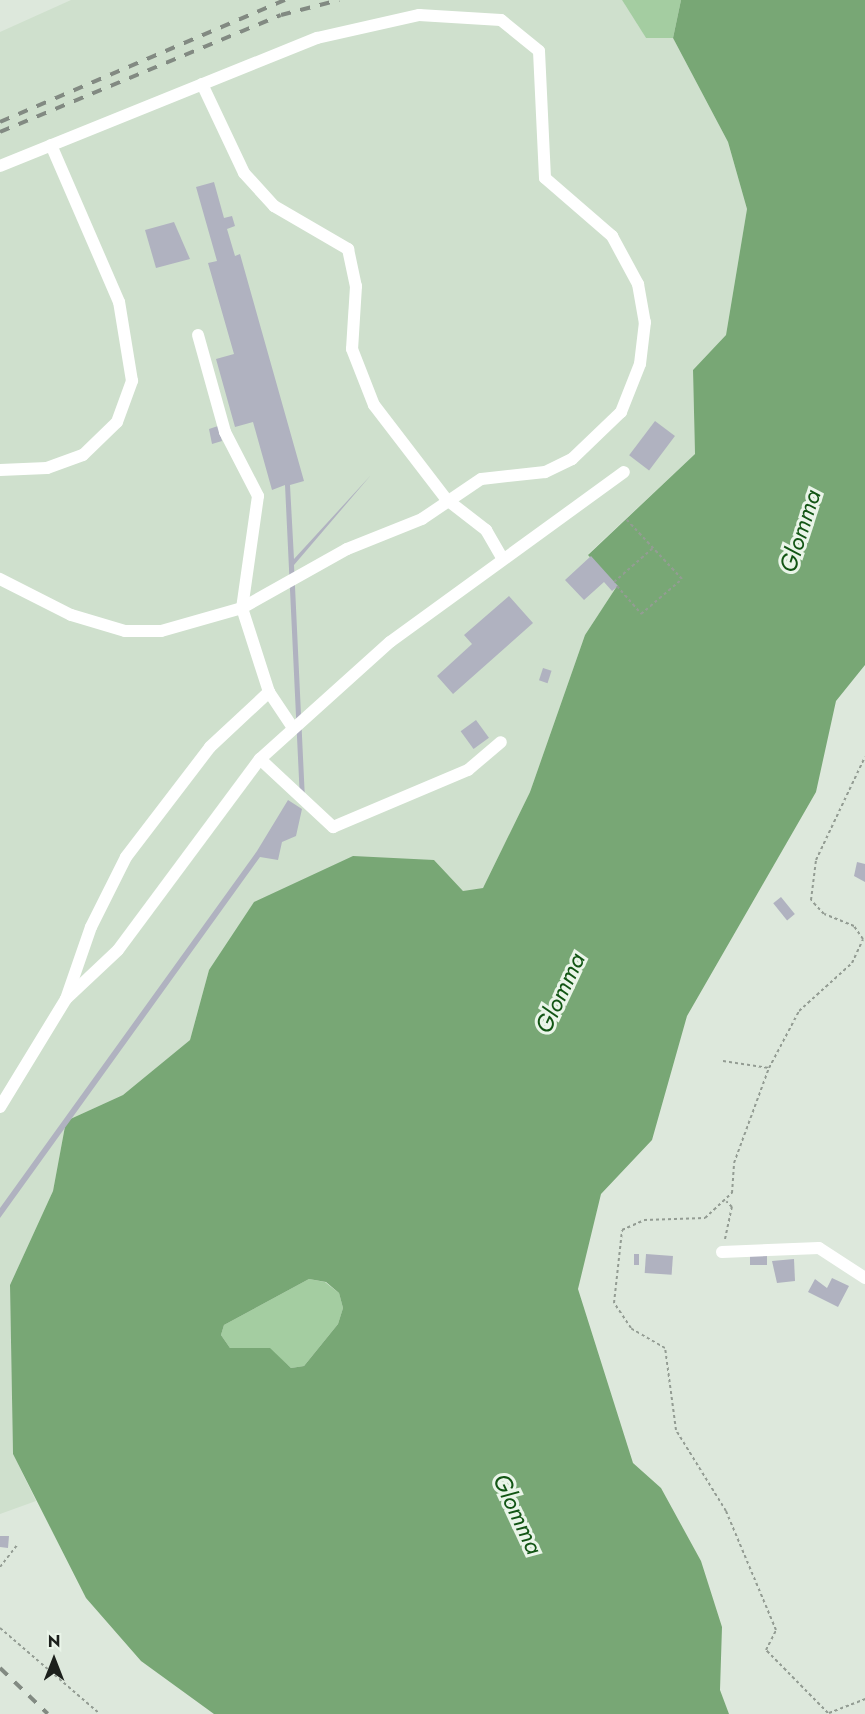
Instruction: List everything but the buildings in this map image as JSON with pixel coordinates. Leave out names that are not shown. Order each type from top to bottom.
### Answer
[{"type":"street","points":[[0,166],[317,38],[419,15],[501,20],[539,51],[545,178],[612,236],[630,265],[644,304],[640,364],[621,412],[572,459],[545,472],[481,479],[446,499],[422,519],[347,549],[242,608],[161,631],[125,631],[71,615],[0,579]]},
{"type":"street","points":[[202,84],[244,173],[274,206],[348,249],[356,286],[352,349],[361,379],[374,405],[446,499],[486,530],[502,558]]},
{"type":"street","points":[[0,470],[47,468],[84,455],[117,422],[132,381],[119,302],[51,145]]},
{"type":"street","points":[[198,335],[225,432],[258,496],[242,608],[269,692],[293,728]]},
{"type":"street","points":[[66,999],[118,950],[260,759],[390,642],[502,558],[624,472]]},
{"type":"street","points":[[0,1107],[66,999],[91,927],[126,856],[210,747],[269,692]]},
{"type":"street","points":[[260,759],[333,827],[468,770],[501,742]]},
{"type":"street","points":[[722,1252],[819,1248],[865,1278]]},
{"type":"path","points":[[617,586],[641,614],[682,579],[627,520]]},
{"type":"path","points":[[614,582],[653,548]]},
{"type":"path","points":[[865,757],[816,860],[811,900],[824,914],[854,926],[863,939],[852,963],[799,1011],[769,1068],[726,1200],[705,1218],[644,1220],[621,1230],[614,1303],[631,1328],[665,1348],[676,1430],[726,1511],[776,1630],[766,1650],[827,1714],[865,1699]]},
{"type":"path","points":[[723,1061],[769,1068]]},
{"type":"path","points":[[722,1252],[732,1208],[726,1200]]},
{"type":"path","points":[[0,1567],[17,1545]]},
{"type":"path","points":[[0,1628],[100,1714]]},
{"type":"shaded area","points":[[71,0],[622,0],[646,38],[673,38],[728,142],[747,209],[726,335],[693,370],[695,454],[588,554],[617,586],[585,635],[530,792],[483,888],[463,891],[434,860],[209,970],[190,1040],[123,1095],[66,1121],[53,1191],[10,1285],[13,1454],[36,1501],[0,1514],[0,32]]},
{"type":"shaded area","points":[[622,0],[681,0],[673,38],[646,38]]},
{"type":"shaded area","points":[[309,1279],[325,1282],[339,1293],[343,1308],[338,1324],[304,1366],[291,1368],[270,1349],[230,1348],[221,1335],[224,1325]]},
{"type":"water","name":"Glomma","points":[[681,0],[865,0],[865,665],[836,701],[816,792],[687,1016],[652,1140],[601,1194],[578,1289],[633,1463],[661,1488],[701,1561],[722,1627],[720,1690],[729,1714],[214,1714],[141,1661],[86,1598],[13,1454],[10,1285],[53,1191],[66,1121],[123,1095],[190,1040],[209,970],[254,902],[353,856],[434,860],[463,891],[483,888],[530,792],[585,635],[617,586],[588,555],[695,454],[693,370],[726,335],[747,209],[728,142],[673,38]],"holes":[[[309,1279],[326,1282],[339,1293],[343,1308],[338,1324],[304,1366],[291,1368],[270,1348],[230,1348],[221,1335],[224,1325]]]},
{"type":"railway","points":[[0,122],[285,0]]},
{"type":"railway","points":[[0,132],[281,15],[339,0]]},
{"type":"railway","points":[[0,1668],[48,1714]]}]
